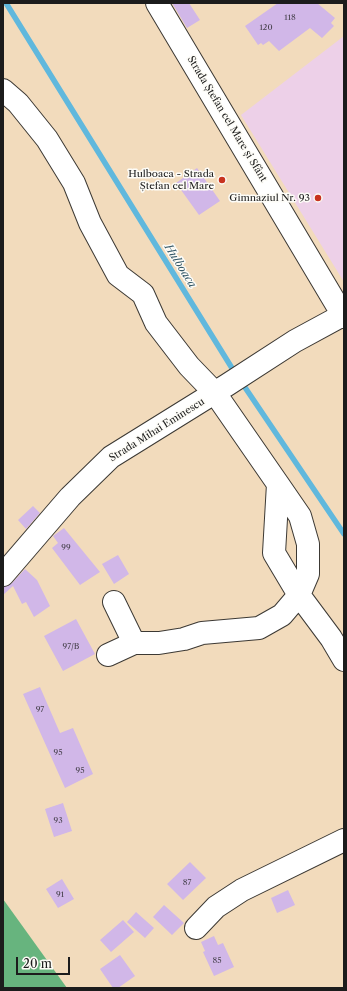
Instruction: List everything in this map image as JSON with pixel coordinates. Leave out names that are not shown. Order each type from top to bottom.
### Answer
[{"type":"street","name":"Strada Ștefan cel Mare și Sfânt","points":[[157,3],[343,316]]},
{"type":"street","name":"Strada Mihai Eminescu","points":[[3,90],[18,103],[51,145],[74,182],[90,223],[118,274],[143,294],[156,323],[189,366],[221,389],[278,484],[300,516],[308,544],[308,574],[299,595],[282,615],[259,628],[202,633],[184,639],[158,643],[134,643],[108,655]]},
{"type":"street","name":"Strada Mihai Eminescu","points":[[3,575],[70,497],[110,457],[221,389],[295,341],[343,316]]},
{"type":"street","points":[[278,484],[274,553],[299,595],[331,638],[344,660]]},
{"type":"street","points":[[114,602],[134,643]]},
{"type":"street","points":[[196,928],[216,907],[242,890],[344,840]]},
{"type":"shaded area","name":"Gimnaziul Nr. 93","points":[[344,36],[344,282],[241,115]]},
{"type":"green space","points":[[3,899],[67,988],[3,988]]},
{"type":"building","points":[[172,3],[189,3],[200,20],[187,28]]},
{"type":"building","points":[[278,3],[317,3],[335,18],[331,23],[334,26],[322,38],[310,28],[279,51],[269,41],[263,45],[261,43],[258,45],[245,26]]},
{"type":"building","points":[[197,168],[220,201],[199,215],[176,183]]},
{"type":"building","points":[[33,506],[40,513],[26,529],[18,520]]},
{"type":"building","points":[[64,528],[100,572],[80,585],[52,548],[58,543],[53,536]]},
{"type":"building","points":[[118,555],[129,574],[114,584],[102,564]]},
{"type":"building","points":[[25,569],[37,580],[50,606],[34,617],[26,602],[22,604],[13,586],[3,595],[3,587],[12,583]]},
{"type":"building","points":[[76,619],[95,654],[63,671],[44,636]]},
{"type":"building","points":[[40,687],[60,733],[73,728],[93,774],[65,788],[23,694]]},
{"type":"building","points":[[63,803],[72,831],[54,837],[45,809]]},
{"type":"building","points":[[190,862],[206,878],[183,900],[167,884]]},
{"type":"building","points":[[62,879],[74,899],[58,908],[46,889]]},
{"type":"building","points":[[288,890],[295,905],[277,913],[271,898]]},
{"type":"building","points":[[164,905],[184,923],[172,935],[153,917]]},
{"type":"building","points":[[136,912],[154,928],[145,938],[127,922]]},
{"type":"building","points":[[123,920],[134,932],[111,952],[100,940]]},
{"type":"building","points":[[214,936],[218,945],[223,943],[234,967],[214,976],[203,952],[205,951],[201,942]]},
{"type":"building","points":[[120,955],[135,976],[118,988],[113,988],[100,969]]},
{"type":"waterway","name":"Hulboaca","points":[[6,3],[235,373]]},
{"type":"waterway","name":"Hulboaca","points":[[240,380],[344,534]]},
{"type":"place","name":"Hulboaca - Strada Ștefan cel Mare","points":[[222,180]]},
{"type":"place","name":"Gimnaziul Nr. 93","points":[[318,198]]}]
